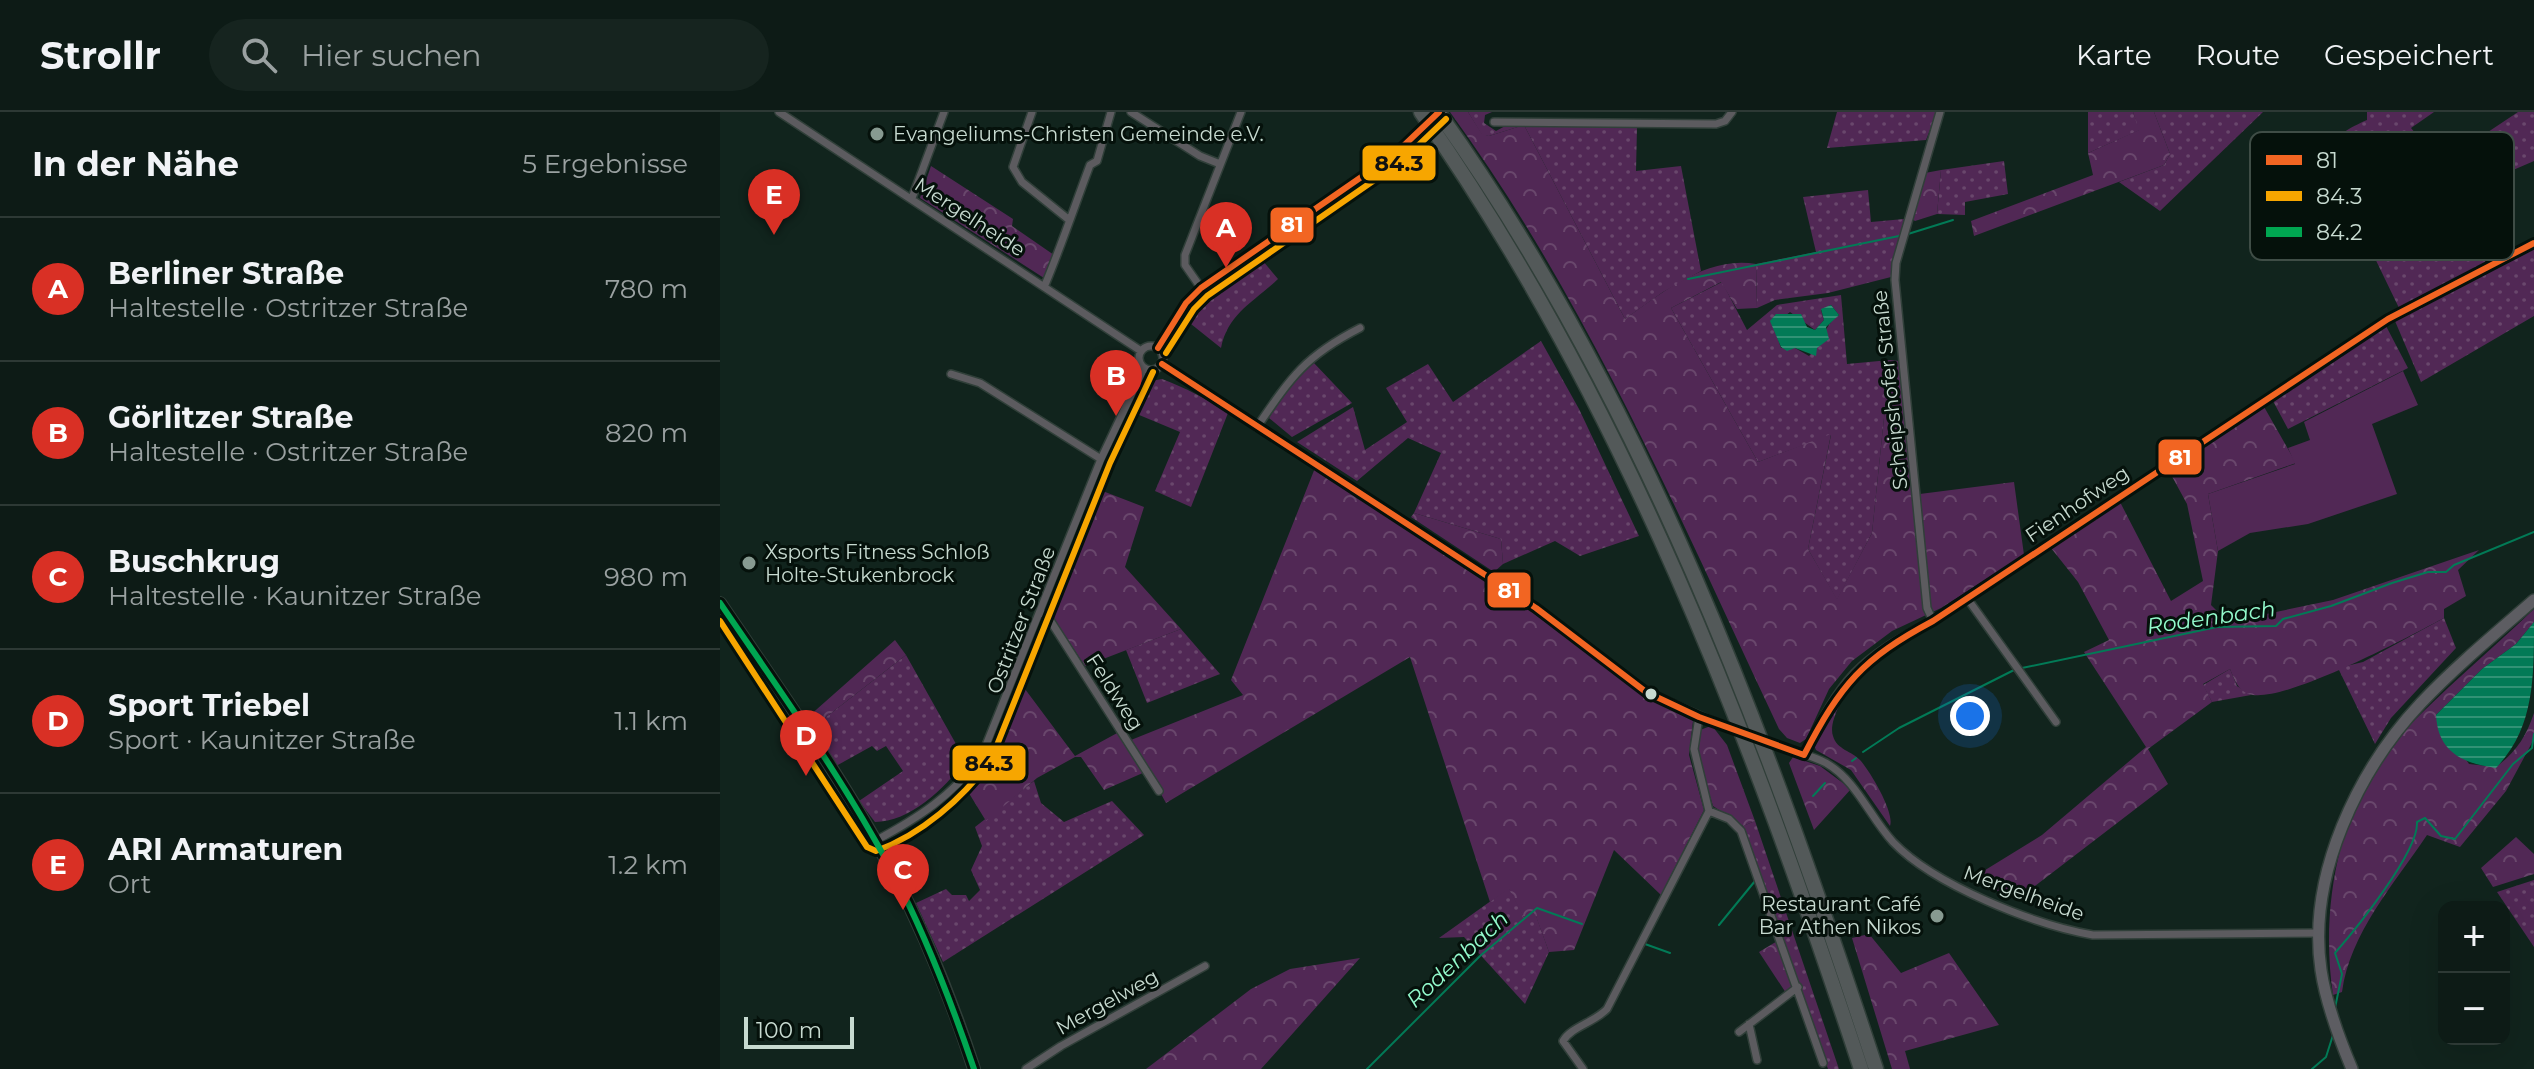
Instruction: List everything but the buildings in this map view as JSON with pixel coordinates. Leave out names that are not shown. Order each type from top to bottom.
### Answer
[{"type":"highway","points":[[1421,112],[1505,239],[1564,339],[1671,557],[1749,749],[1861,1069]]},
{"type":"highway","points":[[1439,112],[1516,230],[1576,332],[1676,535],[1746,702],[1820,902],[1876,1069]]},
{"type":"street","name":"Mergelheide","points":[[779,112],[1141,351]]},
{"type":"street","points":[[912,198],[944,112]]},
{"type":"street","points":[[1032,112],[1013,167],[1022,182],[1068,219]]},
{"type":"street","points":[[1045,285],[1065,239],[1068,219],[1077,208],[1090,165],[1097,161],[1111,112]]},
{"type":"street","points":[[1131,112],[1200,156],[1220,164]]},
{"type":"street","points":[[1201,288],[1185,265],[1185,255],[1241,112]]},
{"type":"street","points":[[1158,348],[1186,303],[1201,288],[1396,153],[1439,112]]},
{"type":"street","points":[[1494,122],[1716,124],[1725,121],[1732,112]]},
{"type":"street","name":"Scheipshofer Straße","points":[[1933,621],[1927,608],[1895,280],[1897,257],[1940,112]]},
{"type":"street","name":"Fienhofweg","points":[[2514,253],[2534,243]]},
{"type":"street","name":"Fienhofweg","points":[[1804,755],[1846,678],[1885,645],[1933,621],[2388,319],[2501,260]]},
{"type":"street","points":[[1257,427],[1298,369],[1325,346],[1360,328]]},
{"type":"street","points":[[1147,347],[1158,348],[1162,353],[1162,364],[1154,370],[1144,368],[1139,362],[1141,351],[1147,347]]},
{"type":"street","name":"Mergelheide","points":[[1162,364],[1536,608],[1646,692],[1699,717],[1824,762],[1844,776],[1894,843],[1918,863],[1967,891],[2066,930],[2093,935],[2319,933]]},
{"type":"street","name":"Ostritzer Straße","points":[[875,841],[945,799],[969,774],[992,737],[1101,459],[1144,368]]},
{"type":"street","points":[[951,374],[980,383],[1101,459]]},
{"type":"street","points":[[1967,598],[2056,722]]},
{"type":"street","points":[[2352,1069],[2329,1004],[2321,969],[2319,933],[2320,915],[2345,821],[2378,757],[2420,704],[2534,600]]},
{"type":"street","points":[[720,603],[875,841],[939,972],[974,1069]]},
{"type":"street","name":"Feldweg","points":[[1041,612],[1048,617],[1159,791]]},
{"type":"street","points":[[1583,1069],[1563,1041],[1566,1036],[1597,1020],[1607,1009],[1709,811],[1694,749],[1699,717]]},
{"type":"street","points":[[1709,811],[1729,819],[1741,831],[1823,1063]]},
{"type":"street","name":"Mergelweg","points":[[1026,1069],[1205,966]]},
{"type":"street","points":[[1739,1032],[1798,987]]},
{"type":"street","points":[[1749,1024],[1757,1060]]},
{"type":"green space","points":[[1450,112],[1468,112],[1482,134],[1489,136],[1524,125],[1625,319],[1686,278],[1720,265],[1756,264],[1757,308],[1737,309],[1721,282],[1671,308],[1758,462],[1831,434],[1808,549],[1837,599],[1872,533],[1890,360],[1899,361],[1912,495],[2014,482],[2024,555],[1941,608],[1892,631],[1852,661],[1829,689],[1806,739],[1800,743],[1787,738],[1779,729],[1668,491],[1589,335],[1500,184]]},
{"type":"green space","points":[[1468,112],[1492,112],[1485,115],[1484,123],[1496,131],[1507,125],[1523,125],[1489,136],[1482,135]]},
{"type":"green space","points":[[1837,112],[1937,112],[1926,140],[1827,148]]},
{"type":"green space","points":[[2088,112],[2133,112],[2140,130],[2088,153]]},
{"type":"green space","points":[[2133,112],[2154,112],[2170,154],[2164,165],[1974,236],[1971,221],[2093,175],[2088,153],[2139,130]]},
{"type":"green space","points":[[2154,112],[2263,112],[2160,211],[2119,182],[2164,165],[2170,154]]},
{"type":"green space","points":[[2367,112],[2434,112],[2411,128],[2414,132],[2345,132],[2367,120]]},
{"type":"green space","points":[[2518,112],[2534,112],[2534,161],[2514,170],[2514,132],[2488,132]]},
{"type":"green space","points":[[1524,125],[1637,127],[1636,171],[1681,166],[1701,271],[1663,292],[1625,319]]},
{"type":"green space","points":[[2004,161],[2008,194],[1965,202],[1965,215],[1937,214],[1941,170]]},
{"type":"green space","points":[[931,166],[1013,219],[1012,226],[1054,255],[1044,278],[920,198]]},
{"type":"green space","points":[[1941,170],[1937,214],[1915,221],[1912,219],[1925,173]]},
{"type":"green space","points":[[1868,190],[1871,222],[1904,219],[1891,277],[1828,293],[1775,300],[1757,308],[1756,264],[1816,252],[1803,197]]},
{"type":"green space","points":[[2534,249],[2534,316],[2421,382],[2395,321]]},
{"type":"green space","points":[[1257,254],[1278,279],[1236,317],[1224,336],[1221,348],[1181,316],[1210,286]]},
{"type":"green space","points":[[2376,260],[2484,260],[2486,263],[2399,308]]},
{"type":"green space","points":[[1722,282],[1747,330],[1777,305],[1841,295],[1847,364],[1890,360],[1872,533],[1837,600],[1808,549],[1831,435],[1758,462],[1671,308]],"holes":[[[1831,305],[1839,315],[1809,356],[1795,348],[1781,348],[1773,325],[1790,312],[1815,330],[1824,320],[1821,310]]]},
{"type":"green space","points":[[2386,326],[2408,368],[2288,429],[2273,401]]},
{"type":"green space","points":[[1541,341],[1579,409],[1639,536],[1580,556],[1555,541],[1503,564],[1501,539],[1414,513],[1441,453],[1408,438],[1357,481],[1297,442],[1353,407],[1365,450],[1407,422],[1386,388],[1428,364],[1453,402]]},
{"type":"green space","points":[[1313,362],[1352,403],[1292,437],[1269,418],[1290,383]]},
{"type":"green space","points":[[2403,371],[2418,405],[2372,424],[2397,494],[2308,524],[2250,533],[2218,551],[2208,494],[2295,464],[2288,448],[2310,440],[2304,422]]},
{"type":"green space","points":[[1162,379],[1228,413],[1191,507],[1155,491],[1180,432],[1132,412],[1151,381]]},
{"type":"green space","points":[[2263,405],[2296,463],[2208,494],[2218,551],[2211,605],[2228,622],[2333,600],[2479,550],[2458,570],[2466,596],[2444,609],[2444,618],[2349,666],[2294,688],[2271,694],[2248,694],[2238,686],[2230,669],[2203,684],[2212,702],[2148,749],[2168,784],[2018,899],[1969,880],[2042,835],[2146,747],[2084,652],[2109,640],[2078,582],[2051,548],[2120,502],[2171,601],[2203,581],[2187,504],[2168,469]]},
{"type":"green space","points":[[1315,468],[1533,613],[1644,696],[1693,721],[1689,755],[1704,810],[1661,895],[1614,850],[1574,950],[1549,952],[1535,914],[1525,920],[1509,889],[1490,902],[1410,657],[1166,803],[1131,740],[1243,695],[1231,680]]},
{"type":"green space","points":[[1100,490],[1144,507],[1125,567],[1181,629],[1085,666],[1048,610]]},
{"type":"green space","points":[[1414,513],[1501,539],[1503,564],[1494,572],[1411,517]]},
{"type":"green space","points":[[2534,609],[2534,622],[2516,644],[2482,669],[2436,715],[2469,764],[2496,767],[2520,743],[2534,713],[2534,739],[2506,791],[2460,847],[2427,835],[2375,910],[2354,949],[2342,992],[2333,995],[2329,927],[2332,892],[2348,824],[2362,792],[2379,762],[2400,735]]},
{"type":"green space","points":[[2444,618],[2456,648],[2391,718],[2375,744],[2338,668],[2363,662]]},
{"type":"green space","points":[[1181,629],[1220,674],[1147,703],[1126,650]]},
{"type":"green space","points":[[895,640],[906,655],[812,728],[808,717]]},
{"type":"green space","points":[[906,655],[965,760],[938,791],[914,810],[875,822],[859,801],[903,771],[886,746],[877,751],[872,746],[836,766],[812,728]]},
{"type":"green space","points":[[2230,669],[2237,686],[2251,695],[2212,702],[2203,685]]},
{"type":"green space","points":[[1850,683],[1835,717],[1833,736],[1870,773],[1889,812],[1890,826],[1851,770],[1816,750],[1813,743],[1831,705]]},
{"type":"green space","points":[[1022,685],[1075,756],[1119,732],[1145,772],[1104,790],[1081,757],[1075,757],[1037,778],[986,821],[967,790],[1000,744]]},
{"type":"green space","points":[[1713,727],[1727,745],[1755,821],[1743,826],[1713,806],[1698,757],[1700,730]]},
{"type":"green space","points":[[1793,757],[1820,766],[1851,789],[1814,830],[1789,763]]},
{"type":"green space","points":[[1034,781],[1041,803],[1064,822],[1112,801],[1144,835],[943,962],[916,903],[946,889],[952,895],[966,895],[969,901],[980,890],[971,870],[982,846],[975,827]]},
{"type":"green space","points":[[1755,821],[1839,1069],[1828,1069],[1743,826]]},
{"type":"green space","points":[[2516,837],[2534,854],[2534,874],[2493,887],[2481,868]]},
{"type":"green space","points":[[2534,880],[2534,947],[2510,911],[2510,901],[2503,901],[2497,892]]},
{"type":"green space","points":[[1509,888],[1525,919],[1535,913],[1549,952],[1525,1004],[1464,937],[1439,938]]},
{"type":"green space","points":[[1869,934],[1901,973],[1949,953],[1999,1025],[1905,1051],[1910,1069],[1892,1069],[1852,938]]},
{"type":"green space","points":[[1779,940],[1793,987],[1786,993],[1759,952]]},
{"type":"green space","points":[[1360,958],[1261,1069],[1146,1069],[1251,989],[1290,969]]},
{"type":"shaded area","points":[[1831,305],[1839,315],[1826,327],[1829,339],[1817,348],[1816,356],[1795,348],[1787,351],[1781,347],[1770,321],[1776,314],[1801,314],[1807,327],[1815,330],[1824,320],[1821,309]]},
{"type":"shaded area","points":[[2534,622],[2529,702],[2525,720],[2509,753],[2496,768],[2473,763],[2454,754],[2441,738],[2436,715],[2482,669],[2516,644]]},
{"type":"waterway","points":[[1908,234],[1953,220]]},
{"type":"waterway","points":[[1688,279],[1899,236]]},
{"type":"waterway","name":"Rodenbach","points":[[2022,668],[2217,627],[2276,626],[2283,619],[2331,606],[2392,583],[2428,572],[2446,572],[2454,565],[2534,532]]},
{"type":"waterway","name":"Rodenbach","points":[[1863,752],[1899,728],[2016,669]]},
{"type":"waterway","points":[[2335,1008],[2342,974],[2335,953],[2371,909],[2397,870],[2415,835],[2417,822],[2425,818],[2441,836],[2455,839],[2513,764],[2532,748],[2534,734]]},
{"type":"waterway","name":"Rodenbach","points":[[1852,761],[1856,758]]},
{"type":"waterway","name":"Rodenbach","points":[[1813,796],[1825,783]]},
{"type":"waterway","name":"Rodenbach","points":[[1719,925],[1755,881]]},
{"type":"waterway","name":"Rodenbach","points":[[1367,1069],[1480,956],[1537,908],[1582,924]]},
{"type":"waterway","name":"Rodenbach","points":[[1645,944],[1670,953]]},
{"type":"waterway","points":[[2312,1069],[2326,1057],[2333,1035]]},
{"type":"transit line","name":"81","points":[[1158,348],[1186,303],[1201,288],[1396,153],[1439,112]]},
{"type":"transit line","name":"84.3","points":[[1166,353],[1194,309],[1207,296],[1402,161],[1446,119]]},
{"type":"transit line","name":"81","points":[[2514,253],[2534,243]]},
{"type":"transit line","name":"81","points":[[1162,364],[1536,608],[1646,692],[1699,717],[1804,755],[1842,691],[1888,648],[2388,319],[2501,260]]},
{"type":"transit line","name":"84.3","points":[[720,621],[867,847],[876,851],[909,835],[940,814],[968,788],[991,760],[1110,463],[1153,372]]},
{"type":"transit line","name":"84.2","points":[[720,603],[788,702],[873,836],[916,919],[974,1069]]},
{"type":"place","name":"Evangeliums-Christen Gemeinde e.V.","points":[[877,134]]},
{"type":"place","name":"ARI Armaturen","points":[[774,235]]},
{"type":"place","name":"Berliner Straße","points":[[1226,268]]},
{"type":"place","name":"Görlitzer Straße","points":[[1116,416]]},
{"type":"place","name":"Xsports Fitness Schloß Holte-Stukenbrock","points":[[749,563]]},
{"type":"place","name":"Sport Triebel","points":[[806,776]]},
{"type":"place","name":"Buschkrug","points":[[903,910]]},
{"type":"place","name":"Restaurant Café Bar Athen Nikos","points":[[1937,916]]}]
